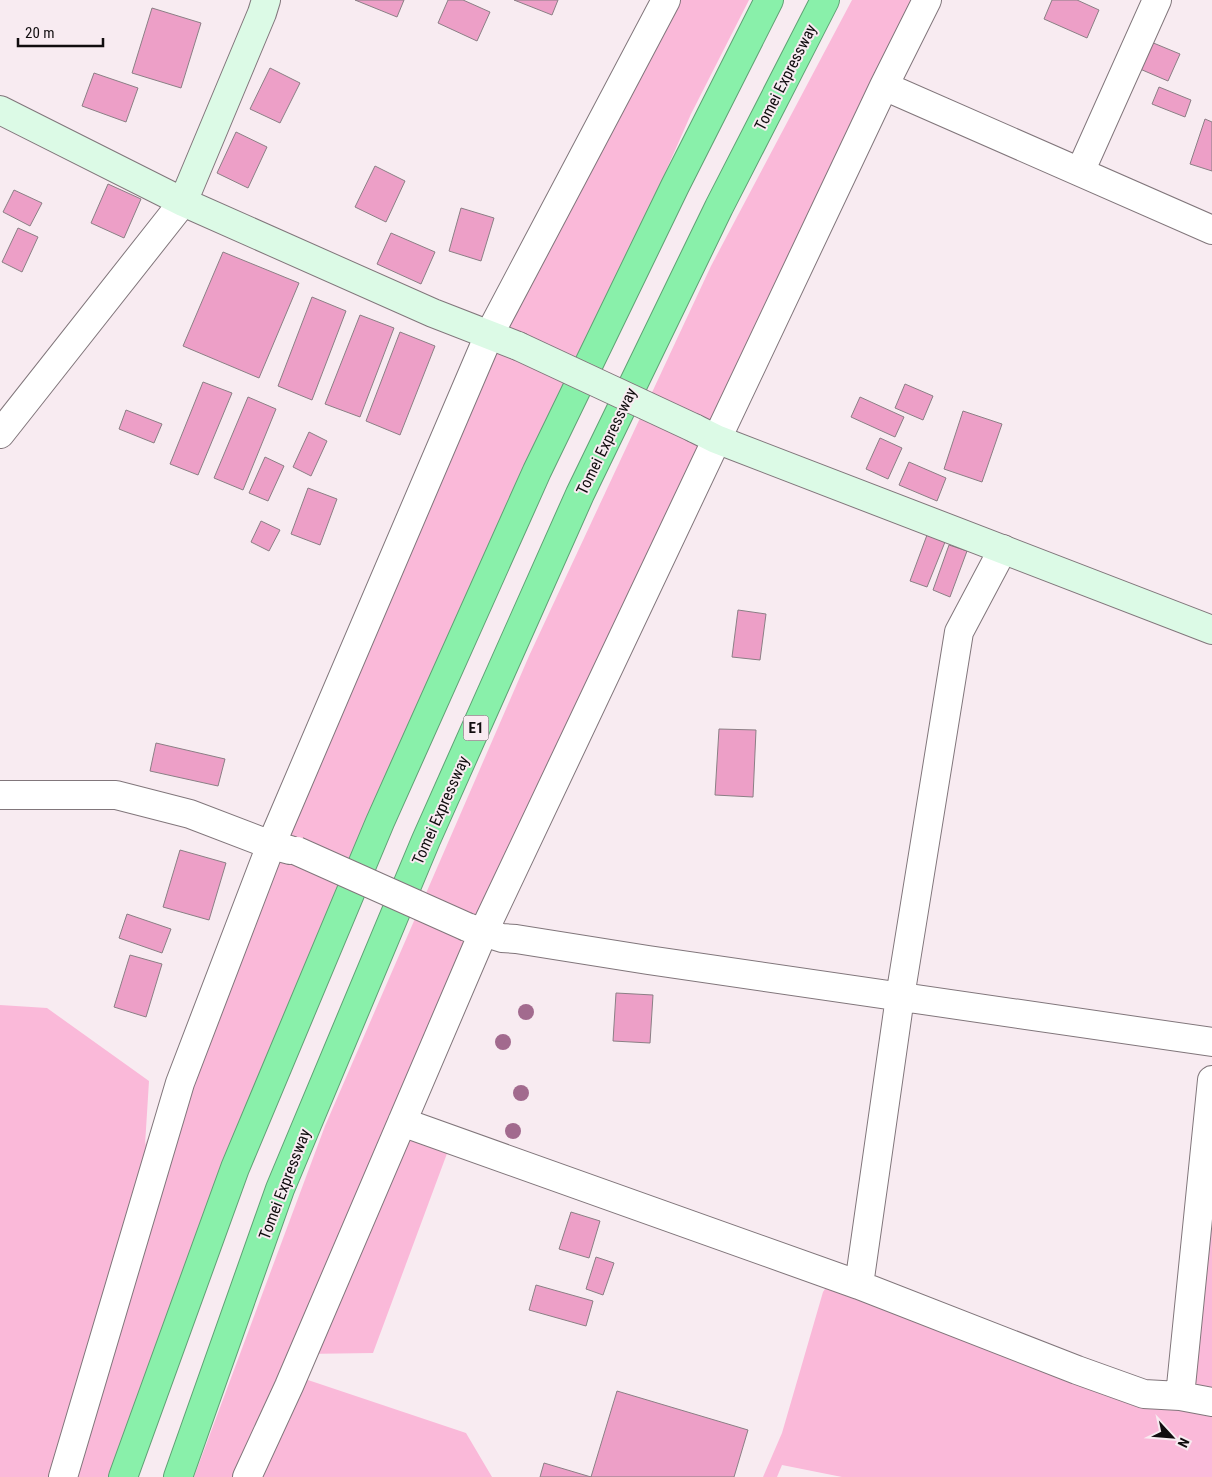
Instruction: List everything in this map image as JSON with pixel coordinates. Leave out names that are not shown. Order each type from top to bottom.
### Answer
[{"type":"highway","points":[[123,1477],[234,1168],[380,822],[537,471],[675,186],[769,0]]},
{"type":"highway","name":"Tomei Expressway","points":[[178,1477],[280,1189],[426,840],[580,494],[719,207],[825,0]]},
{"type":"street","points":[[0,434],[183,202],[262,14],[266,0]]},
{"type":"street","points":[[63,1477],[180,1083],[284,848],[490,335],[666,0]]},
{"type":"street","points":[[247,1477],[289,1386],[402,1122],[475,930],[705,433],[927,0]]},
{"type":"street","points":[[1080,172],[1157,0]]},
{"type":"street","points":[[884,86],[1212,230]]},
{"type":"street","points":[[0,110],[183,202],[433,313],[518,346],[705,433],[1212,630]]},
{"type":"street","points":[[859,1285],[900,997],[959,632],[1003,549]]},
{"type":"street","points":[[0,795],[116,795],[190,814],[284,848],[475,930],[502,938],[1212,1042]]},
{"type":"street","points":[[1180,1396],[1212,1080]]},
{"type":"street","points":[[402,1122],[859,1285],[1144,1394],[1180,1396],[1212,1402]]},
{"type":"shaded area","points":[[660,0],[749,0],[691,114],[380,822],[122,1477],[0,1477],[0,1005],[47,1008],[149,1081],[145,1145],[256,886],[540,238]]},
{"type":"shaded area","points":[[852,0],[930,0],[401,1122],[452,1140],[373,1353],[303,1354],[244,1477],[194,1477],[325,1126],[529,656],[711,266]]},
{"type":"shaded area","points":[[1212,1159],[1212,1402],[1180,1396]]},
{"type":"shaded area","points":[[829,1283],[1212,1404],[1212,1477],[842,1477],[782,1465],[777,1477],[763,1477],[782,1433],[823,1292]]},
{"type":"shaded area","points":[[302,1378],[466,1433],[492,1477],[259,1477]]},
{"type":"building","points":[[355,0],[404,0],[397,17]]},
{"type":"building","points":[[448,0],[463,0],[490,12],[477,41],[438,23]]},
{"type":"building","points":[[514,0],[558,0],[552,15]]},
{"type":"building","points":[[1052,0],[1077,0],[1099,10],[1087,38],[1044,19]]},
{"type":"building","points":[[152,8],[201,23],[181,88],[132,73]]},
{"type":"building","points":[[1151,42],[1180,54],[1168,81],[1140,69]]},
{"type":"building","points":[[270,68],[300,83],[280,123],[250,109]]},
{"type":"building","points":[[94,73],[138,88],[126,122],[82,106]]},
{"type":"building","points":[[1159,87],[1191,100],[1185,117],[1152,104]]},
{"type":"building","points":[[1205,119],[1212,122],[1212,171],[1190,164]]},
{"type":"building","points":[[236,132],[267,147],[248,188],[217,173]]},
{"type":"building","points":[[375,166],[405,181],[386,222],[355,207]]},
{"type":"building","points":[[108,184],[141,199],[124,238],[91,223]]},
{"type":"building","points":[[14,190],[42,203],[30,226],[3,212]]},
{"type":"building","points":[[461,208],[494,218],[481,261],[449,251]]},
{"type":"building","points":[[18,228],[38,237],[22,272],[2,262]]},
{"type":"building","points":[[391,233],[435,252],[421,284],[377,264]]},
{"type":"building","points":[[223,252],[299,283],[259,378],[183,346]]},
{"type":"building","points":[[312,297],[346,311],[312,400],[278,386]]},
{"type":"building","points":[[360,315],[394,328],[360,417],[325,404]]},
{"type":"building","points":[[400,332],[435,346],[400,435],[366,421]]},
{"type":"building","points":[[203,382],[232,393],[198,475],[170,464]]},
{"type":"building","points":[[905,384],[933,396],[923,420],[895,408]]},
{"type":"building","points":[[248,397],[276,409],[243,490],[214,478]]},
{"type":"building","points":[[860,397],[904,417],[895,437],[851,417]]},
{"type":"building","points":[[126,410],[162,424],[154,443],[119,429]]},
{"type":"building","points":[[963,411],[1002,424],[982,482],[944,469]]},
{"type":"building","points":[[309,432],[327,441],[311,476],[293,467]]},
{"type":"building","points":[[880,438],[902,448],[888,479],[866,469]]},
{"type":"building","points":[[265,457],[284,466],[268,501],[249,493]]},
{"type":"building","points":[[909,462],[946,478],[937,501],[899,485]]},
{"type":"building","points":[[308,488],[337,499],[320,545],[291,534]]},
{"type":"building","points":[[261,521],[280,530],[269,551],[251,542]]},
{"type":"building","points":[[927,535],[945,542],[927,587],[910,581]]},
{"type":"building","points":[[949,545],[967,551],[950,597],[933,590]]},
{"type":"building","points":[[738,610],[766,614],[760,660],[732,657]]},
{"type":"building","points":[[719,729],[756,730],[753,797],[715,795]]},
{"type":"building","points":[[156,743],[225,759],[218,786],[150,771]]},
{"type":"building","points":[[180,850],[226,863],[209,920],[163,907]]},
{"type":"building","points":[[127,914],[171,929],[162,953],[119,938]]},
{"type":"building","points":[[130,955],[162,964],[146,1017],[114,1007]]},
{"type":"building","points":[[616,993],[653,995],[650,1043],[613,1041]]},
{"type":"building","points":[[571,1212],[600,1221],[589,1258],[559,1249]]},
{"type":"building","points":[[596,1257],[614,1263],[603,1295],[586,1289]]},
{"type":"building","points":[[536,1285],[593,1301],[586,1326],[529,1310]]},
{"type":"building","points":[[617,1391],[748,1430],[734,1477],[591,1477]]},
{"type":"building","points":[[544,1463],[591,1477],[540,1477]]}]
